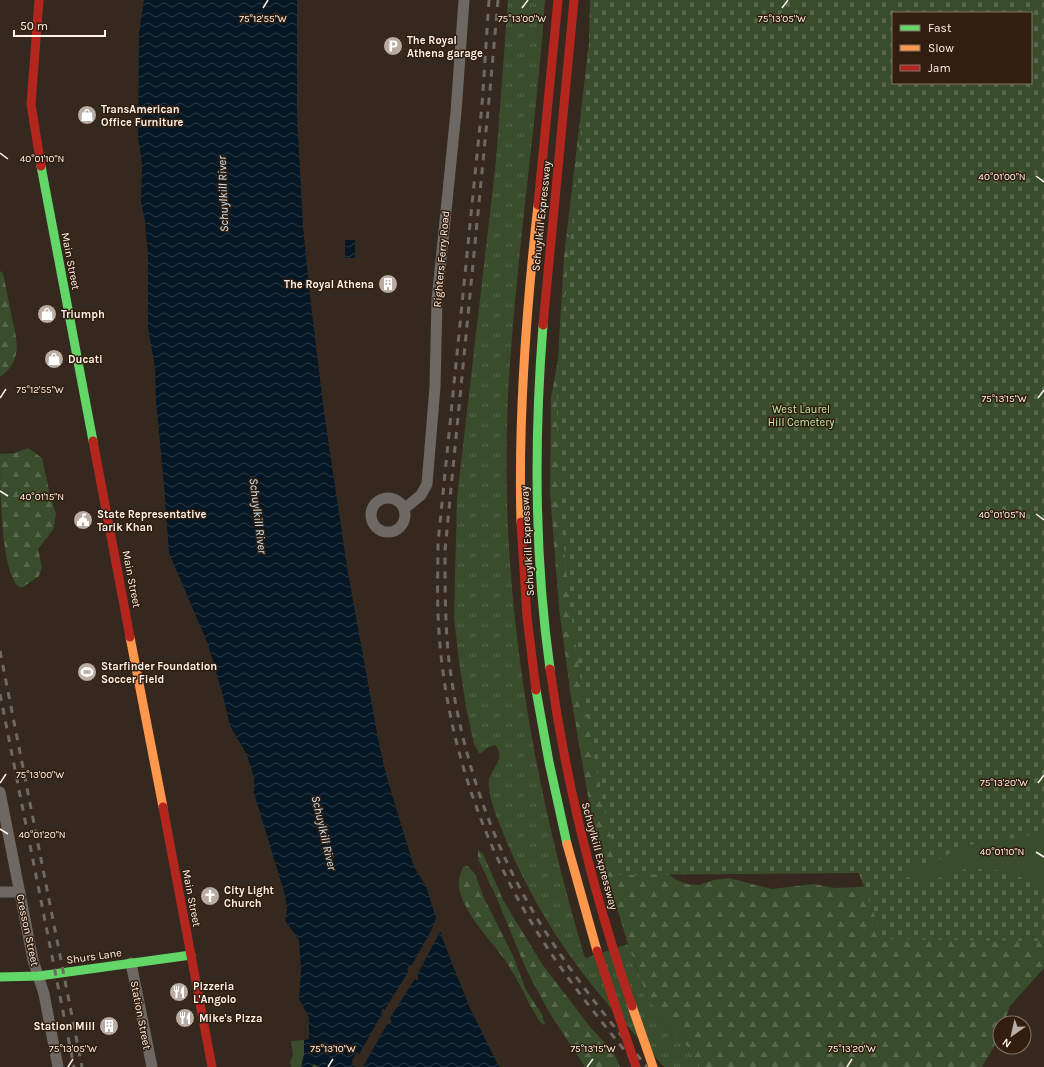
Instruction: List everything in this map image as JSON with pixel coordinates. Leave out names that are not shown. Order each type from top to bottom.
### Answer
[{"type":"main road","name":"Main Street","points":[[40,0],[31,104],[33,124],[212,1067]]},
{"type":"main road","name":"Schuylkill Expressway","points":[[558,0],[523,370],[520,437],[524,570],[537,696],[559,813],[576,880],[597,952],[636,1067]]},
{"type":"main road","name":"Schuylkill Expressway","points":[[574,0],[540,359],[536,440],[538,559],[545,628],[560,735],[588,866],[612,946],[654,1067]]},
{"type":"main road","name":"Shurs Lane","points":[[0,977],[39,976],[191,955]]},
{"type":"street","name":"Righters Ferry Road","points":[[404,509],[421,496],[427,484],[435,387],[437,293],[456,112],[464,0]]},
{"type":"street","name":"Cresson Street","points":[[0,792],[2,816],[20,892],[33,960],[39,976],[58,1067]]},
{"type":"street","points":[[0,892],[20,892]]},
{"type":"street","name":"Station Street","points":[[131,963],[152,1067]]},
{"type":"green space","points":[[508,0],[545,0],[515,297],[508,396],[506,467],[508,538],[514,608],[522,678],[534,748],[548,818],[584,955],[586,958],[628,944],[637,970],[661,1018],[681,1037],[700,1067],[664,1067],[594,988],[563,946],[534,898],[516,864],[493,805],[489,792],[489,780],[498,762],[500,754],[495,745],[479,753],[474,744],[466,707],[454,617],[457,498],[496,161]]},
{"type":"green space","points":[[590,0],[623,0],[663,870],[675,879],[687,884],[699,885],[714,880],[729,878],[772,889],[814,884],[834,888],[881,886],[1044,889],[1044,968],[1010,1006],[1007,1015],[992,1015],[992,1050],[982,1067],[700,1067],[681,1037],[661,1018],[647,996],[628,944],[603,861],[589,802],[571,697],[559,608],[550,493],[551,398],[558,359],[564,257],[589,42]]},
{"type":"green space","name":"West Laurel Hill Cemetery","points":[[593,0],[1044,0],[1044,941],[883,939],[859,873],[619,875],[596,764],[577,653],[563,541],[559,485],[557,428],[558,379],[561,331]]},
{"type":"green space","points":[[0,271],[3,273],[17,348],[13,363],[0,377]]},
{"type":"green space","points":[[28,448],[42,458],[50,495],[56,514],[53,530],[38,549],[42,567],[39,576],[23,587],[19,587],[13,578],[8,564],[2,525],[0,454],[15,453]]},
{"type":"green space","points":[[1044,831],[1044,889],[1018,876],[1003,871],[980,869],[966,869],[944,877],[927,880],[904,877],[903,867],[934,862],[958,849],[977,843],[1021,837]]},
{"type":"green space","points":[[478,850],[483,854],[503,900],[542,964],[590,1027],[614,1053],[620,1067],[585,1067],[549,1012],[526,969],[495,894],[478,859]]},
{"type":"green space","points":[[468,866],[475,874],[484,898],[513,956],[526,990],[541,1013],[545,1024],[544,1025],[540,1022],[502,956],[477,924],[466,906],[459,888],[459,883],[463,867]]},
{"type":"green space","points":[[304,1040],[309,1060],[319,1067],[291,1067],[290,1062],[293,1055],[291,1041]]},
{"type":"water","name":"Schuylkill River","points":[[144,0],[297,0],[297,115],[303,226],[310,296],[324,412],[348,573],[379,744],[387,778],[414,867],[426,886],[443,940],[470,1008],[499,1067],[363,1067],[363,1063],[356,1053],[352,1061],[353,1066],[357,1067],[319,1067],[314,1064],[312,1067],[301,1067],[304,1054],[304,1040],[309,1039],[309,1017],[299,999],[301,970],[299,940],[285,921],[287,910],[285,895],[254,793],[254,778],[247,755],[230,726],[208,644],[169,553],[156,402],[155,367],[148,328],[148,256],[145,221],[141,202],[142,164],[138,137],[139,33]],"holes":[[[410,965],[418,976],[418,980],[414,979],[407,969]],[[383,1008],[391,1020],[391,1023],[388,1023],[381,1013]]]},
{"type":"water","points":[[345,240],[355,240],[355,258],[345,258]]},
{"type":"pier","points":[[438,914],[442,928],[416,977],[410,968],[430,933]]},
{"type":"pier","points":[[410,969],[416,977],[389,1020],[383,1013],[389,1021],[363,1067],[361,1067],[361,1063],[357,1058],[379,1019]]},
{"type":"railway","points":[[489,0],[482,105],[438,543],[438,604],[441,656],[447,699],[456,742],[468,784],[483,825],[521,904],[543,941],[565,973],[638,1067]]},
{"type":"railway","points":[[498,0],[445,550],[445,592],[449,661],[462,734],[472,770],[483,805],[512,873],[530,906],[572,971],[596,1004],[647,1067]]},
{"type":"railway","points":[[0,651],[82,1067]]},
{"type":"railway","points":[[0,694],[74,1067]]},
{"type":"traffic: fast","points":[[41,166],[93,441]]},
{"type":"traffic: fast","points":[[543,325],[538,411],[537,497],[541,583],[550,669]]},
{"type":"traffic: fast","points":[[536,690],[549,762],[567,844]]},
{"type":"traffic: fast","points":[[0,977],[39,976],[191,955]]},
{"type":"traffic: slow","points":[[521,522],[520,482],[524,364],[538,205]]},
{"type":"traffic: slow","points":[[130,637],[163,807]]},
{"type":"traffic: slow","points":[[567,844],[597,951]]},
{"type":"traffic: slow","points":[[632,1006],[653,1067]]},
{"type":"traffic: jam","points":[[39,0],[31,104],[41,166]]},
{"type":"traffic: jam","points":[[538,205],[558,0]]},
{"type":"traffic: jam","points":[[543,325],[574,0]]},
{"type":"traffic: jam","points":[[93,441],[130,637]]},
{"type":"traffic: jam","points":[[521,522],[527,617],[536,690]]},
{"type":"traffic: jam","points":[[550,669],[564,755],[583,839],[605,923],[632,1006]]},
{"type":"traffic: jam","points":[[163,807],[212,1067]]},
{"type":"traffic: jam","points":[[597,951],[636,1067]]},
{"type":"place","name":"The Royal Athena garage","points":[[393,46]]},
{"type":"place","name":"TransAmerican Office Furniture","points":[[87,115]]},
{"type":"place","name":"The Royal Athena","points":[[388,284]]},
{"type":"place","name":"Triumph","points":[[47,314]]},
{"type":"place","name":"Ducati","points":[[54,359]]},
{"type":"place","name":"State Representative Tarik Khan","points":[[83,520]]},
{"type":"place","name":"Starfinder Foundation Soccer Field","points":[[87,672]]},
{"type":"place","name":"City Light Church","points":[[210,896]]},
{"type":"place","name":"Pizzeria L'Angolo","points":[[179,992]]},
{"type":"place","name":"Mike's Pizza","points":[[185,1018]]},
{"type":"place","name":"Station Mill","points":[[109,1026]]}]
